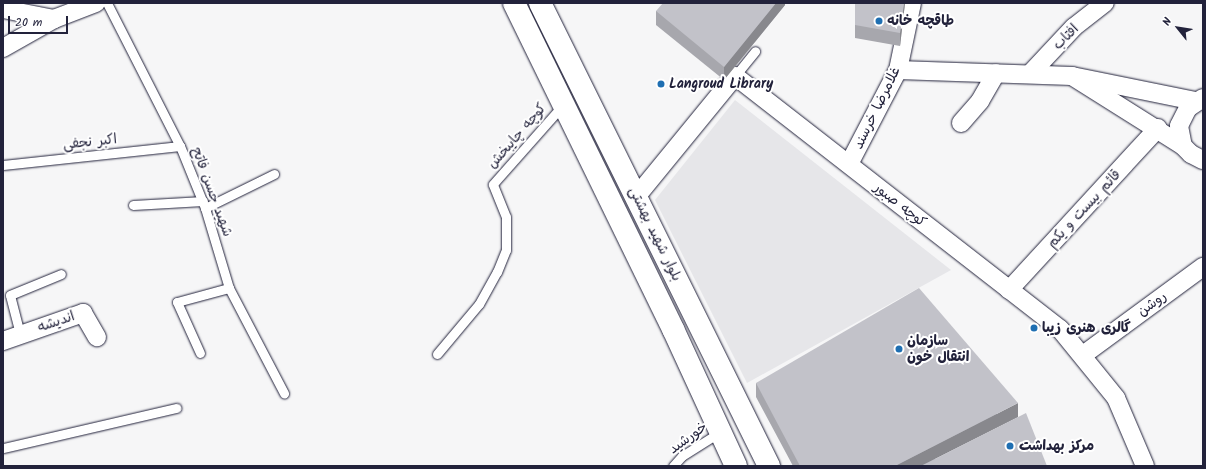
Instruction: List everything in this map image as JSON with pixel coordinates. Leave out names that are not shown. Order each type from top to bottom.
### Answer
[{"type":"main road","name":"بلوار شهید بهشتی","points":[[514,3],[673,329],[736,466]]},
{"type":"main road","name":"بلوار شهید بهشتی","points":[[540,3],[769,466]]},
{"type":"main road","points":[[673,329],[696,318]]},
{"type":"street","points":[[3,48],[54,19],[96,3]]},
{"type":"street","name":"غلامرضا خرسند","points":[[849,164],[898,70],[912,3]]},
{"type":"street","name":"افتاب","points":[[1030,74],[1074,27],[1105,3]]},
{"type":"street","points":[[3,9],[54,19]]},
{"type":"street","points":[[898,70],[1072,76],[1199,100]]},
{"type":"street","points":[[961,123],[980,101],[996,73]]},
{"type":"street","points":[[636,197],[735,76]]},
{"type":"street","name":"کوچه صبور","points":[[735,76],[1060,329],[1116,398],[1146,466]]},
{"type":"street","points":[[1072,76],[1158,128],[1183,146],[1191,154],[1203,160]]},
{"type":"street","points":[[1183,146],[1180,136],[1181,121],[1188,108],[1199,100]]},
{"type":"street","name":"قائم بیست و یکم","points":[[1009,290],[1158,128]]},
{"type":"street","name":"روشن","points":[[1082,355],[1203,267]]},
{"type":"street","name":"اندیشه","points":[[3,341],[83,313],[97,337]]},
{"type":"lane","name":"شهید حسن فاتح","points":[[107,3],[180,146],[204,205],[229,288],[284,393]]},
{"type":"lane","points":[[735,76],[755,51]]},
{"type":"lane","name":"کوچه چایبخش","points":[[437,354],[479,304],[497,272],[506,250],[506,217],[493,184],[563,105]]},
{"type":"lane","name":"اکبر نجفی","points":[[3,165],[180,146]]},
{"type":"lane","points":[[133,205],[204,205],[274,174]]},
{"type":"lane","points":[[20,334],[10,295],[61,274]]},
{"type":"lane","points":[[200,353],[177,302],[229,288]]},
{"type":"lane","points":[[3,448],[176,408]]},
{"type":"lane","name":"خورشید","points":[[673,466],[682,456],[720,432]]},
{"type":"shaded area","points":[[735,100],[951,270],[747,383],[655,200]]},
{"type":"building","points":[[663,3],[776,3],[724,67],[656,11]]},
{"type":"building","name":"طاقچه خانه","points":[[855,3],[904,3],[900,33],[855,25]]},
{"type":"building","name":"سازمان انتقال خون","points":[[919,288],[1018,403],[895,466],[800,466],[756,383]]},
{"type":"building","points":[[1026,413],[1047,466],[921,466]]},
{"type":"place","name":"طاقچه خانه","points":[[879,21]]},
{"type":"place","name":"Langroud Library","points":[[661,84]]},
{"type":"place","name":"گالری هنری زیبا","points":[[1034,328]]},
{"type":"place","name":"سازمان انتقال خون","points":[[899,349]]},
{"type":"place","name":"مرکز بهداشت","points":[[1010,446]]}]
